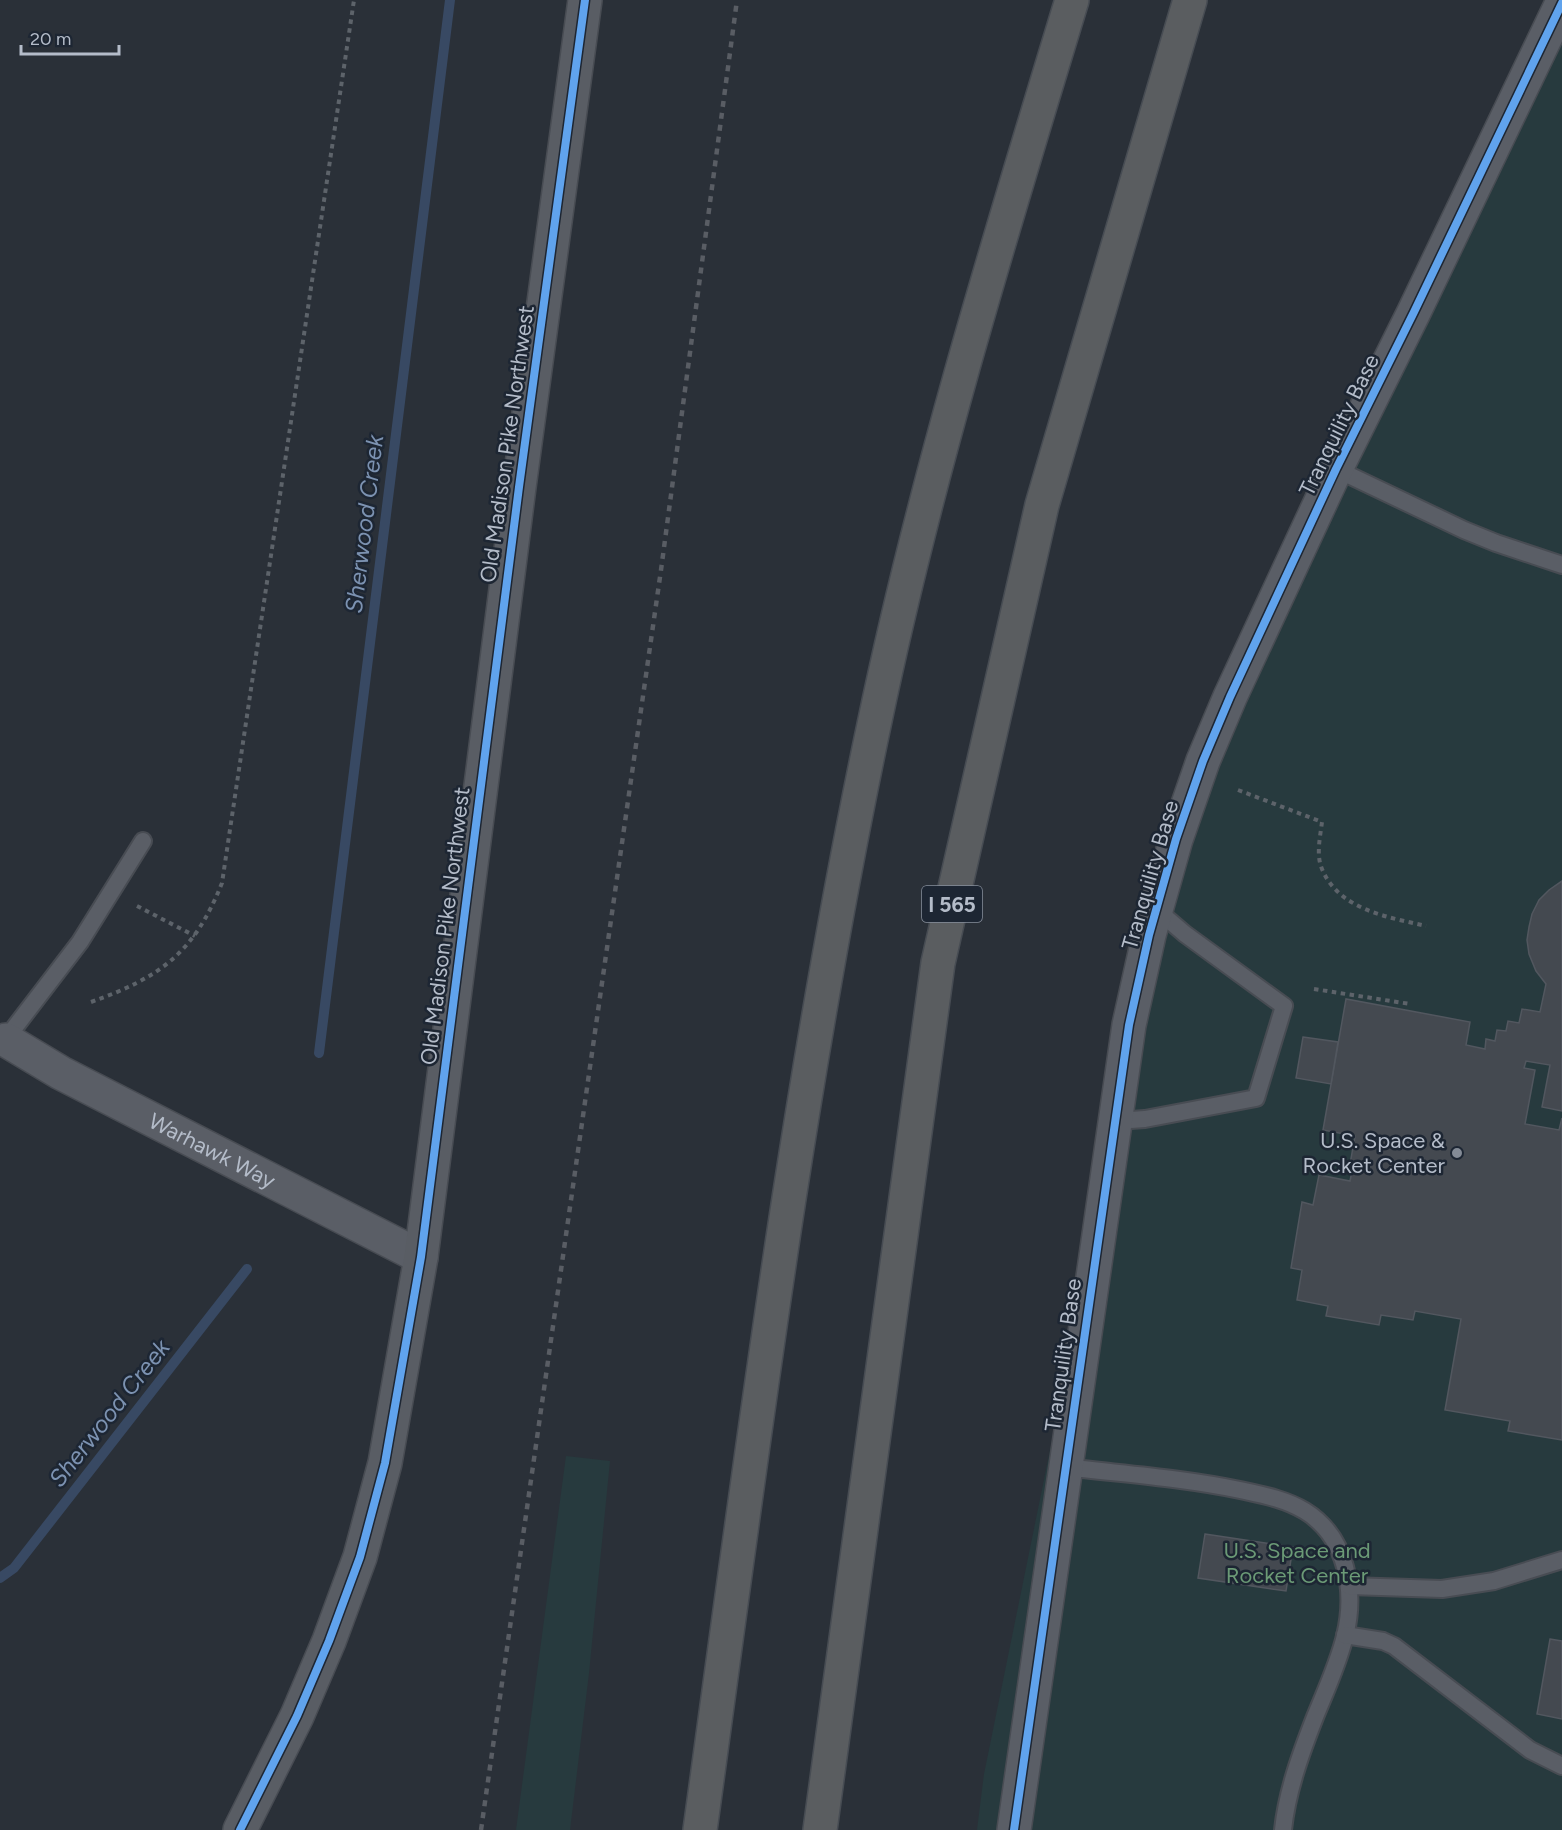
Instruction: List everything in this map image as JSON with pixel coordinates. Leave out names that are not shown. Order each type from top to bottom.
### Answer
[{"type":"highway","points":[[1046,86],[1060,0]]},
{"type":"highway","points":[[700,1830],[798,1131],[830,948],[874,722],[930,486],[994,257],[1072,0]]},
{"type":"highway","name":"I 565","points":[[820,1830],[938,963],[1042,505],[1190,0]]},
{"type":"main road","name":"Old Madison Pike Northwest","points":[[240,1830],[313,1679],[346,1598],[360,1557],[385,1463],[421,1257],[519,487],[585,0]]},
{"type":"street","name":"Tranquility Base","points":[[1014,1830],[1130,1025],[1176,839],[1230,697],[1336,469],[1562,3]]},
{"type":"street","name":"Warhawk Way","points":[[3,1044],[421,1257]]},
{"type":"lane","points":[[1336,469],[1475,534],[1562,565]]},
{"type":"lane","points":[[3,1044],[80,942],[143,841]]},
{"type":"lane","points":[[1116,1121],[1145,1119],[1256,1098],[1284,1006],[1185,934],[1157,910]]},
{"type":"lane","points":[[1065,1467],[1208,1484],[1277,1498],[1293,1504],[1318,1520],[1334,1540],[1342,1556],[1349,1586],[1345,1635],[1296,1770],[1285,1809],[1283,1830]]},
{"type":"lane","points":[[1349,1586],[1442,1589],[1494,1581],[1562,1560]]},
{"type":"lane","points":[[1345,1635],[1383,1641],[1394,1646],[1530,1750],[1562,1766]]},
{"type":"path","points":[[91,1002],[159,971],[180,954],[210,912],[222,884],[354,0]]},
{"type":"path","points":[[1238,790],[1322,822],[1319,849],[1322,868],[1344,899],[1380,915],[1426,926]]},
{"type":"path","points":[[138,906],[195,936]]},
{"type":"path","points":[[1314,989],[1410,1004]]},
{"type":"green space","name":"U.S. Space and Rocket Center","points":[[1562,0],[1562,1830],[977,1830],[984,1774],[1169,866]]},
{"type":"green space","points":[[566,1456],[610,1461],[589,1673],[570,1830],[516,1830]]},
{"type":"building","name":"U.S. Space & Rocket Center","points":[[1562,881],[1562,1111],[1542,1107],[1550,1065],[1526,1061],[1524,1068],[1535,1070],[1525,1124],[1559,1130],[1562,1118],[1562,1440],[1508,1431],[1510,1421],[1445,1410],[1461,1319],[1415,1311],[1413,1320],[1381,1315],[1379,1325],[1326,1316],[1328,1306],[1297,1300],[1302,1270],[1291,1268],[1302,1202],[1313,1205],[1319,1175],[1350,1181],[1352,1171],[1349,1170],[1355,1136],[1323,1130],[1346,999],[1470,1022],[1466,1045],[1485,1049],[1486,1039],[1495,1041],[1497,1030],[1506,1031],[1508,1021],[1519,1023],[1522,1009],[1540,1012],[1546,984],[1536,971],[1529,954],[1527,940],[1529,927],[1539,900]]},
{"type":"building","points":[[1303,1037],[1338,1042],[1331,1084],[1296,1078]]},
{"type":"building","points":[[1205,1534],[1293,1547],[1286,1591],[1198,1578]]},
{"type":"building","points":[[1550,1639],[1562,1641],[1562,1719],[1537,1714]]},
{"type":"waterway","name":"Sherwood Creek","points":[[319,1053],[450,0]]},
{"type":"waterway","name":"Sherwood Creek","points":[[0,1578],[14,1568],[247,1269]]},
{"type":"railway","points":[[481,1830],[661,570],[737,0]]},
{"type":"cycle path","points":[[240,1830],[297,1716],[329,1641],[360,1557],[385,1463],[421,1257],[519,487],[585,0]]},
{"type":"cycle path","points":[[1014,1830],[1129,1025],[1149,935],[1176,839],[1203,761],[1230,697],[1336,469],[1562,3]]},
{"type":"place","name":"U.S. Space & Rocket Center","points":[[1457,1153]]}]
